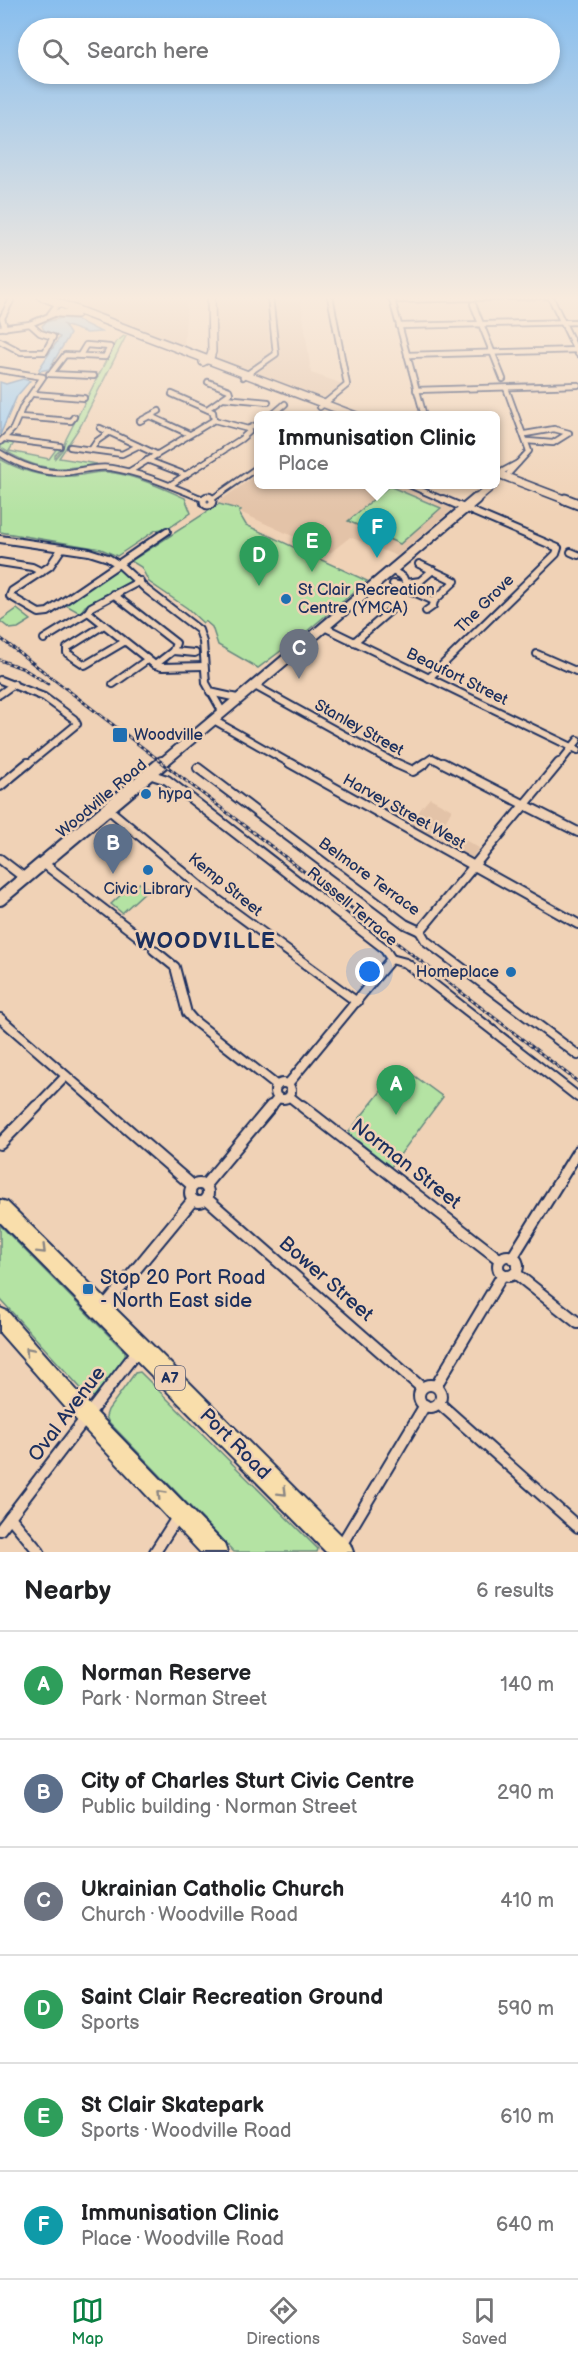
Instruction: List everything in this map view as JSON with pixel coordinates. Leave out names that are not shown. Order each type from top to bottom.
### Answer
[{"type":"highway","name":"Port Road","points":[[0,1209],[140,1347],[339,1551]]},
{"type":"highway","points":[[0,1318],[87,1417],[216,1552]]},
{"type":"main road","points":[[226,368],[334,411]]},
{"type":"main road","points":[[501,473],[578,499]]},
{"type":"main road","points":[[501,473],[578,504]]},
{"type":"main road","name":"Woodville Road","points":[[0,899],[45,865],[237,698],[253,688],[486,489]]},
{"type":"main road","name":"Woodville Road","points":[[110,810],[161,775],[253,688]]},
{"type":"main road","name":"Woodville Road","points":[[0,907],[27,880]]},
{"type":"street","points":[[52,372],[54,368]]},
{"type":"street","points":[[246,376],[256,368]]},
{"type":"street","points":[[322,405],[347,385],[344,368]]},
{"type":"street","points":[[410,368],[422,411]]},
{"type":"street","points":[[499,368],[503,379]]},
{"type":"street","points":[[0,370],[43,375],[52,372],[94,376]]},
{"type":"street","points":[[2,440],[20,417],[24,405],[34,394],[43,375]]},
{"type":"street","points":[[207,409],[230,393],[229,390],[208,382]]},
{"type":"street","points":[[416,390],[578,385]]},
{"type":"street","points":[[506,388],[527,441],[553,443],[569,434],[564,430],[546,429],[525,434]]},
{"type":"street","points":[[34,394],[84,398]]},
{"type":"street","points":[[172,394],[215,413],[214,420]]},
{"type":"street","points":[[224,398],[268,402]]},
{"type":"street","points":[[277,411],[285,404]]},
{"type":"street","points":[[140,421],[159,411]]},
{"type":"street","points":[[150,416],[189,434]]},
{"type":"street","points":[[20,417],[71,421]]},
{"type":"street","points":[[130,471],[214,420],[248,429],[254,426]]},
{"type":"street","points":[[100,428],[156,454]]},
{"type":"street","points":[[170,485],[241,439],[249,432],[248,429]]},
{"type":"street","points":[[91,450],[97,441],[110,432]]},
{"type":"street","points":[[2,440],[60,446]]},
{"type":"street","name":"Woodville Road","points":[[501,473],[520,462],[530,451],[527,441]]},
{"type":"street","points":[[70,447],[122,454],[138,446]]},
{"type":"street","points":[[0,453],[21,464],[52,472],[100,468],[130,471],[203,499],[212,499],[254,470]]},
{"type":"street","points":[[147,460],[186,475]]},
{"type":"street","points":[[419,489],[464,508]]},
{"type":"street","name":"The Grove","points":[[429,678],[556,554],[558,548],[464,508]]},
{"type":"street","points":[[62,548],[52,564],[10,594],[39,614],[48,612],[167,531]]},
{"type":"street","points":[[0,539],[96,554],[118,564],[140,581],[148,590],[199,630],[203,640],[206,686],[219,702],[222,711]]},
{"type":"street","points":[[571,552],[578,555]]},
{"type":"street","points":[[0,562],[32,567],[42,572]]},
{"type":"street","points":[[419,564],[455,581],[426,611]]},
{"type":"street","points":[[391,570],[403,577],[407,585],[434,601]]},
{"type":"street","points":[[393,584],[400,587],[420,581],[433,570]]},
{"type":"street","points":[[44,639],[88,612],[91,607],[140,581]]},
{"type":"street","points":[[113,594],[176,643],[173,651],[154,665]]},
{"type":"street","points":[[354,642],[391,610]]},
{"type":"street","points":[[88,612],[154,665],[162,667],[204,666]]},
{"type":"street","points":[[104,625],[67,648],[67,653],[85,665],[124,642]]},
{"type":"street","name":"Beaufort Street","points":[[324,627],[575,749]]},
{"type":"street","points":[[173,651],[195,653]]},
{"type":"street","points":[[537,654],[578,672]]},
{"type":"street","points":[[112,684],[147,660]]},
{"type":"street","points":[[0,680],[53,702],[77,724],[0,786]]},
{"type":"street","points":[[0,694],[14,684]]},
{"type":"street","name":"Stanley Street","points":[[253,688],[408,770],[413,771],[432,758],[578,832]]},
{"type":"street","points":[[210,692],[237,698]]},
{"type":"street","name":"Harvey Street West","points":[[217,722],[578,924]]},
{"type":"street","points":[[420,931],[472,866],[575,749],[578,740]]},
{"type":"street","name":"Belmore Terrace","points":[[198,768],[405,924],[420,931],[426,941],[578,1055]]},
{"type":"street","name":"Russell Terrace","points":[[161,775],[384,948],[391,959],[406,963],[578,1097]]},
{"type":"street","name":"Kemp Street","points":[[110,810],[204,890],[357,1002]]},
{"type":"street","points":[[0,859],[27,880]]},
{"type":"street","points":[[45,865],[146,942]]},
{"type":"street","points":[[154,950],[174,967],[187,1013],[193,1020],[277,1086]]},
{"type":"street","points":[[288,1084],[391,959]]},
{"type":"street","points":[[0,1018],[193,1186]]},
{"type":"street","points":[[0,1144],[66,1076]]},
{"type":"street","points":[[280,1083],[288,1084],[292,1091],[290,1097],[283,1100],[278,1098],[275,1093],[277,1086],[280,1083]]},
{"type":"street","name":"Norman Street","points":[[290,1097],[500,1259]]},
{"type":"street","points":[[205,1185],[278,1098]]},
{"type":"street","points":[[512,1258],[578,1150]]},
{"type":"street","points":[[193,1186],[205,1185]]},
{"type":"street","points":[[193,1186],[190,1194],[193,1200],[198,1202],[206,1198],[208,1193],[205,1185]]},
{"type":"street","name":"Bower Street","points":[[206,1198],[422,1388]]},
{"type":"street","points":[[102,1310],[193,1200]]},
{"type":"street","points":[[503,1256],[512,1258],[517,1266],[516,1273],[509,1277],[498,1268],[503,1256]]},
{"type":"street","points":[[516,1273],[578,1323]]},
{"type":"street","points":[[436,1386],[503,1274]]},
{"type":"street","name":"Oval Avenue","points":[[0,1530],[140,1347]]},
{"type":"street","points":[[426,1384],[436,1386],[441,1396],[439,1403],[431,1408],[425,1405],[420,1398],[422,1388],[426,1384]]},
{"type":"street","points":[[439,1403],[578,1527]]},
{"type":"street","points":[[339,1551],[425,1405]]},
{"type":"street","points":[[155,1552],[180,1513]]},
{"type":"street","points":[[10,1517],[39,1552]]},
{"type":"shaded area","points":[[263,368],[310,368],[311,373],[343,384],[323,399],[254,375]]},
{"type":"shaded area","points":[[254,477],[254,489],[408,489],[455,507],[397,556],[350,537],[330,553],[218,502]]},
{"type":"shaded area","points":[[430,798],[452,810],[442,827],[479,848],[471,859],[408,824]]},
{"type":"green space","points":[[102,368],[110,368],[81,425],[59,458],[97,464],[69,468],[46,467],[24,461],[0,447],[6,442],[14,443],[9,451],[49,459],[57,448],[61,449],[55,458],[62,450]]},
{"type":"green space","points":[[0,459],[16,467],[43,475],[75,476],[102,472],[127,476],[185,498],[191,513],[169,528],[156,530],[117,556],[101,549],[0,532]]},
{"type":"green space","points":[[385,489],[396,489],[441,508],[400,544],[348,521]]},
{"type":"green space","points":[[219,504],[241,510],[239,513],[246,525],[367,581],[306,632],[258,668],[218,645],[212,627],[205,621],[203,623],[187,608],[149,582],[141,567],[131,561]]},
{"type":"green space","points":[[118,566],[135,580],[85,606],[80,613],[64,604]]},
{"type":"green space","points":[[17,609],[31,620],[18,628],[10,629],[0,621]]},
{"type":"green space","points":[[140,883],[148,889],[122,913],[111,904],[125,891]]},
{"type":"green space","points":[[401,1066],[443,1097],[391,1167],[348,1133]]},
{"type":"green space","points":[[0,1225],[125,1352],[126,1360],[95,1397],[87,1395],[0,1299]]},
{"type":"green space","points":[[140,1372],[318,1549],[317,1552],[234,1552],[108,1421],[106,1416],[108,1410],[135,1373]]},
{"type":"water","points":[[23,379],[30,381],[17,396],[0,435],[0,382],[6,384]]},
{"type":"railway","points":[[0,638],[578,1082]]},
{"type":"railway","points":[[0,660],[24,669],[48,684]]},
{"type":"place","name":"Immunisation Clinic","points":[[377,558]]},
{"type":"place","name":"St Clair Skatepark","points":[[312,572]]},
{"type":"place","name":"Saint Clair Recreation Ground","points":[[259,586]]},
{"type":"place","name":"St Clair Recreation Centre (YMCA)","points":[[286,599]]},
{"type":"place","name":"Ukrainian Catholic Church","points":[[299,679]]},
{"type":"place","name":"Woodville","points":[[120,735]]},
{"type":"place","name":"hypa","points":[[146,794]]},
{"type":"place","name":"Civic Library","points":[[148,870]]},
{"type":"place","name":"City of Charles Sturt Civic Centre","points":[[113,874]]},
{"type":"place","name":"Homeplace","points":[[511,972]]},
{"type":"place","name":"Norman Reserve","points":[[396,1115]]},
{"type":"place","name":"Stop 20 Port Road - North East side","points":[[88,1289]]},
{"type":"district","name":"WOODVILLE","points":[[206,941]]}]
